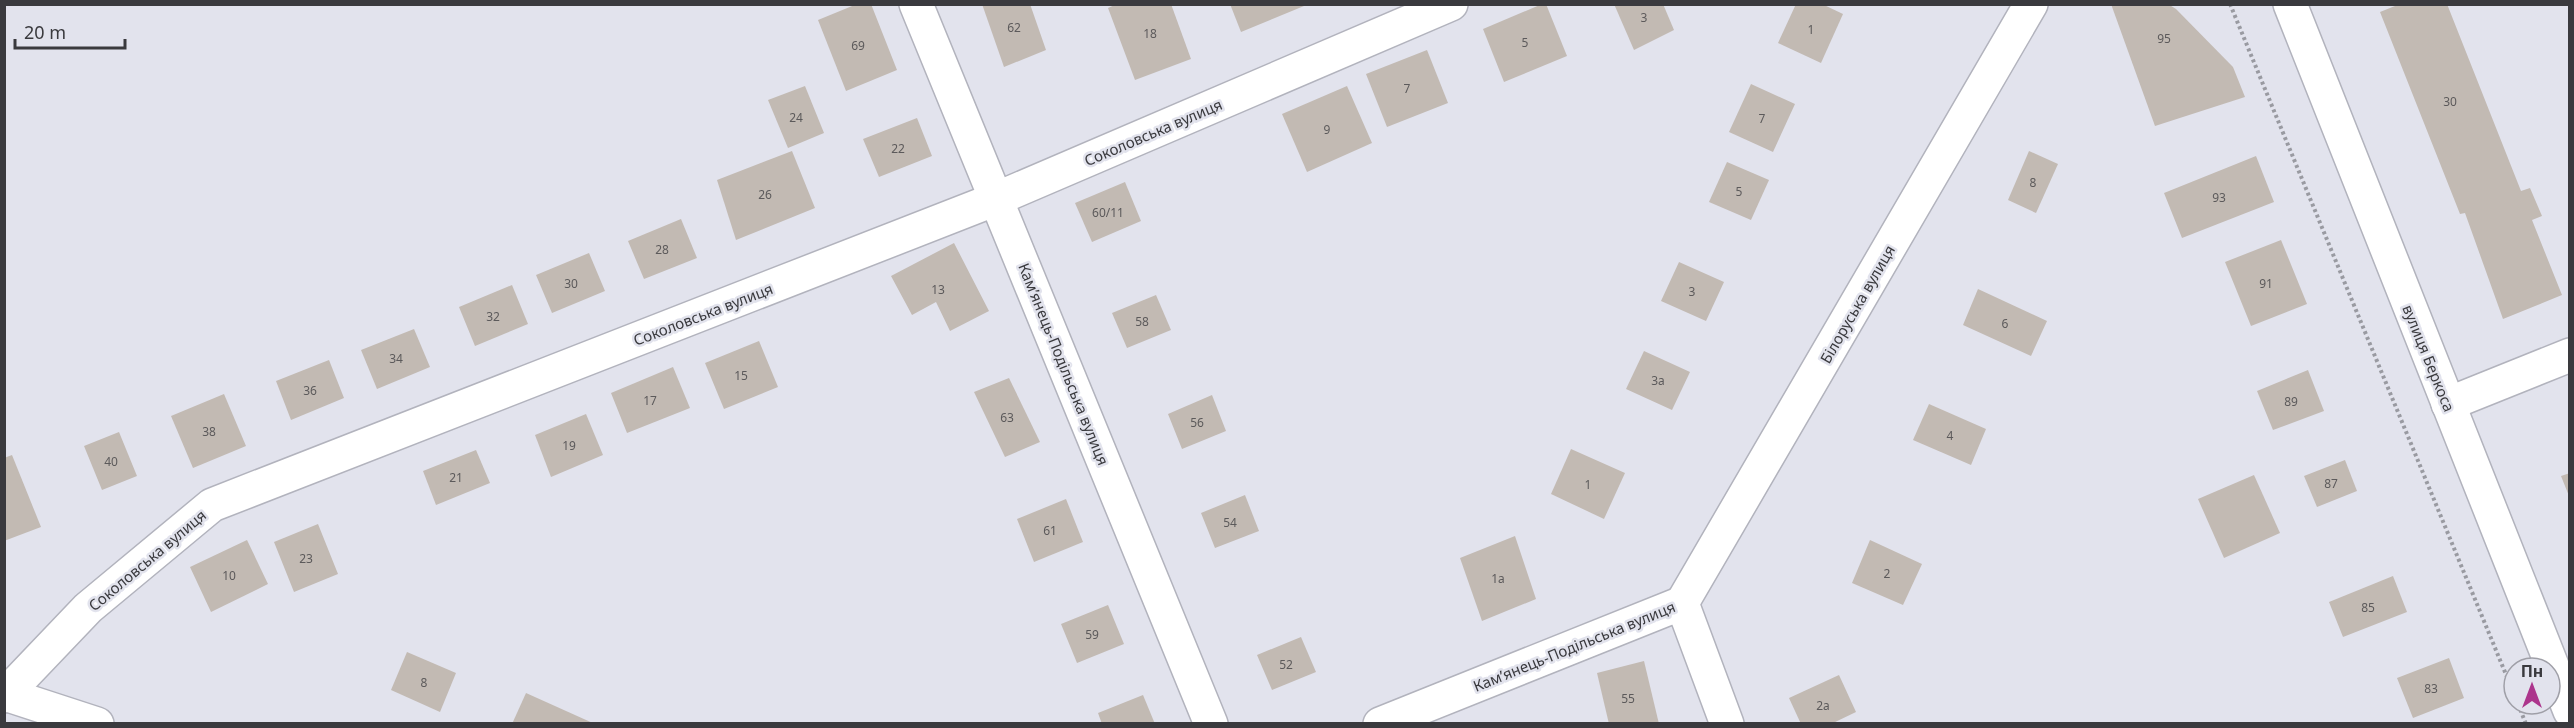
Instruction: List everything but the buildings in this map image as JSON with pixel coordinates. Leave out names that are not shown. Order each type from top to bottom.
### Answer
[{"type":"street","name":"Кам’янець-Подільська вулиця","points":[[916,4],[1211,723]]},
{"type":"street","name":"Соколовська вулиця","points":[[6,695],[87,608],[212,505],[996,199],[1451,4]]},
{"type":"street","name":"Білоруська вулиця","points":[[1682,603],[2031,4]]},
{"type":"street","name":"вулиця Беркоса","points":[[2290,4],[2570,711]]},
{"type":"street","points":[[2448,405],[2570,355]]},
{"type":"street","name":"Кам’янець-Подільська вулиця","points":[[1380,723],[1682,603],[1727,723]]},
{"type":"street","points":[[6,695],[98,723]]},
{"type":"path","points":[[2230,4],[2502,665]]}]
